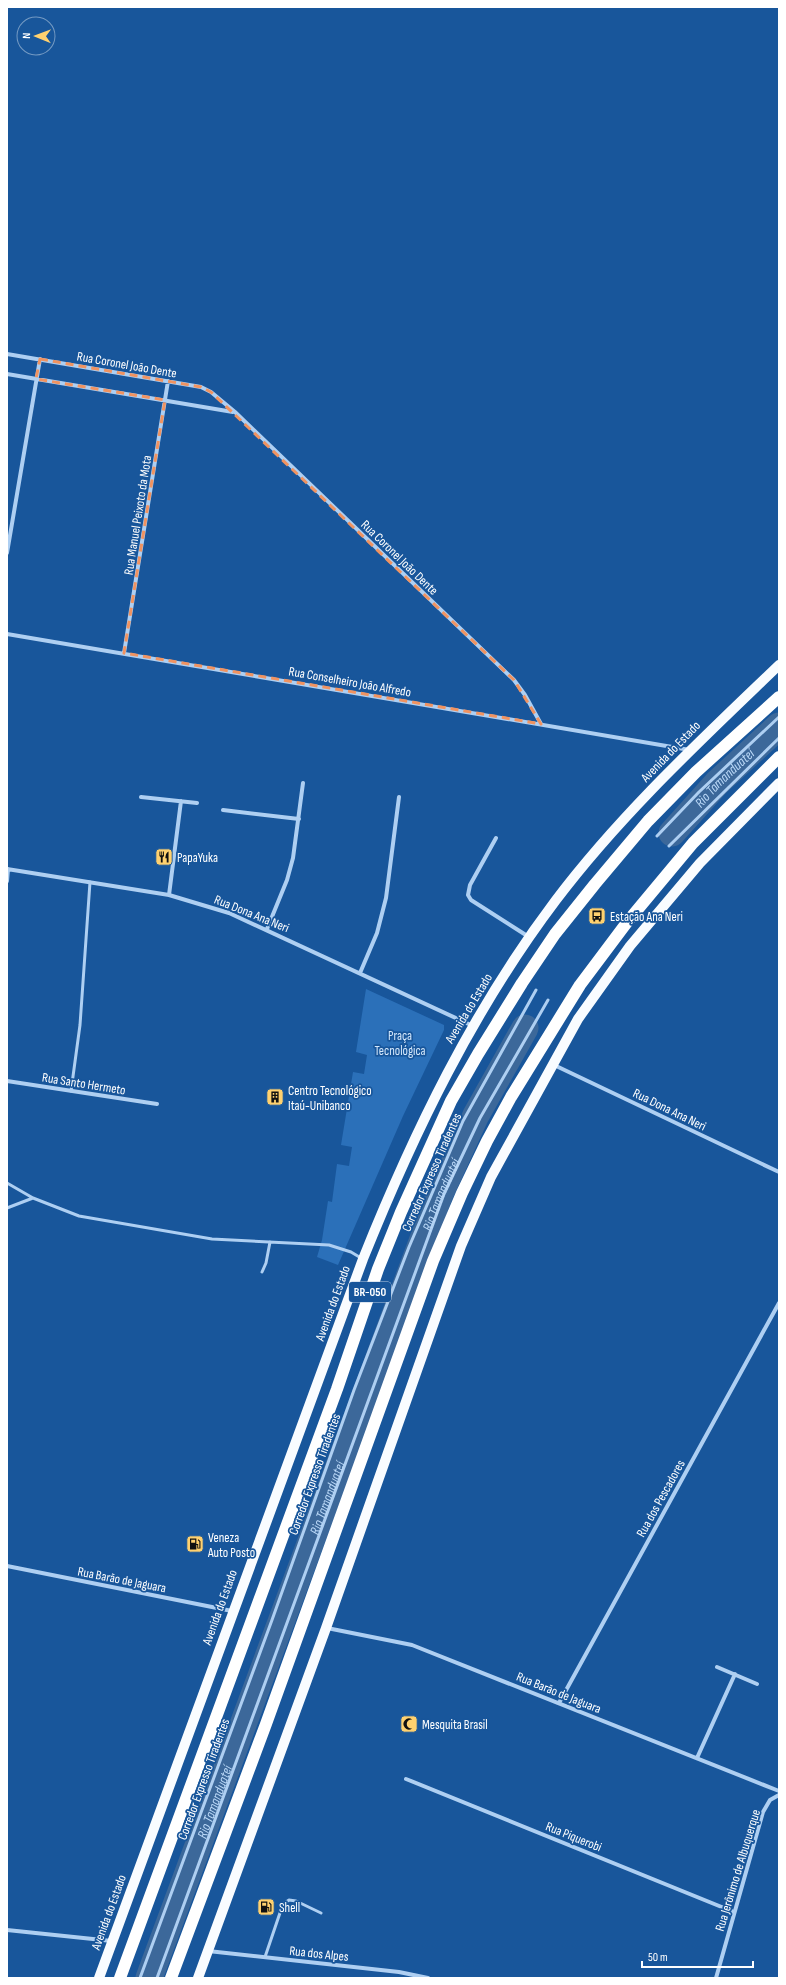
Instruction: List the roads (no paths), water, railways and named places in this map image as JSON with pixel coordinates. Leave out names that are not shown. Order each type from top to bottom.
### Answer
[{"type":"highway","name":"BR-050","points":[[120,1978],[337,1389],[378,1269],[401,1212],[451,1101],[478,1054],[554,934],[648,821],[696,772],[779,697]]},
{"type":"highway","points":[[171,1978],[266,1724],[433,1261],[462,1193],[487,1141],[511,1097],[580,985],[628,921],[693,842],[779,757]]},
{"type":"main road","name":"Avenida do Estado","points":[[99,1978],[363,1259],[393,1184],[424,1117],[473,1026],[496,987],[556,900],[622,822],[690,750],[779,666]]},
{"type":"main road","points":[[198,1978],[326,1628],[461,1246],[491,1177],[578,1020],[630,946],[700,863],[779,783]]},
{"type":"street","name":"Rua Coronel João Dente","points":[[7,354],[201,387],[212,392],[235,412],[514,680],[542,724]]},
{"type":"street","points":[[7,553],[40,359]]},
{"type":"street","points":[[7,374],[235,412]]},
{"type":"street","name":"Rua Manuel Peixoto da Mota","points":[[124,653],[168,381]]},
{"type":"street","name":"Rua Conselheiro João Alfredo","points":[[7,634],[690,750]]},
{"type":"street","points":[[267,929],[287,880],[293,858],[303,783]]},
{"type":"street","points":[[141,797],[197,803]]},
{"type":"street","points":[[360,973],[377,933],[386,898],[399,797]]},
{"type":"street","points":[[169,895],[181,801]]},
{"type":"street","points":[[223,810],[299,819]]},
{"type":"street","points":[[496,838],[470,885],[468,895],[471,900],[530,937]]},
{"type":"street","points":[[7,869],[7,881]]},
{"type":"street","name":"Rua Dona Ana Neri","points":[[7,869],[169,895],[229,912],[473,1026]]},
{"type":"street","name":"Rua Dona Ana Neri","points":[[553,1064],[779,1172]]},
{"type":"street","name":"Rua Santo Hermeto","points":[[7,1081],[157,1104]]},
{"type":"street","name":"Rua dos Pescadores","points":[[559,1703],[779,1303]]},
{"type":"street","name":"Rua Barão de Jaguara","points":[[7,1566],[233,1611]]},
{"type":"street","name":"Rua Barão de Jaguara","points":[[326,1628],[412,1645],[779,1791]]},
{"type":"street","points":[[717,1667],[757,1684]]},
{"type":"street","points":[[697,1758],[735,1674]]},
{"type":"street","name":"Rua Piquerobi","points":[[406,1779],[734,1912]]},
{"type":"street","name":"Rua Jerônimo de Albuquerque","points":[[716,1978],[763,1812],[770,1800],[779,1796]]},
{"type":"street","points":[[7,1930],[112,1942]]},
{"type":"street","name":"Rua dos Alpes","points":[[207,1951],[399,1972],[428,1978]]},
{"type":"lane","points":[[658,836],[699,792],[779,717]]},
{"type":"lane","points":[[669,846],[779,738]]},
{"type":"lane","points":[[71,1092],[80,1025],[90,882]]},
{"type":"lane","name":"Corredor Expresso Tiradentes","points":[[140,1978],[272,1620],[354,1390],[409,1247],[463,1120],[536,990]]},
{"type":"lane","name":"Corredor Expresso Tiradentes","points":[[157,1978],[444,1194],[480,1118],[548,1000]]},
{"type":"lane","points":[[7,1183],[33,1198],[88,1218],[212,1239],[329,1245],[351,1252],[363,1259]]},
{"type":"lane","points":[[7,1208],[33,1198]]},
{"type":"lane","points":[[262,1272],[266,1263],[270,1242]]},
{"type":"lane","points":[[266,1957],[283,1904],[289,1900],[296,1901],[321,1913]]},
{"type":"waterway","name":"Rio Tamanduateí","points":[[672,833],[717,783],[779,726]]},
{"type":"waterway","name":"Rio Tamanduateí","points":[[149,1978],[439,1196],[476,1115],[525,1028]]},
{"type":"place","name":"PapaYuka","points":[[164,857]]},
{"type":"place","name":"Estação Ana Neri","points":[[597,916]]},
{"type":"place","name":"Centro Tecnológico Itaú-Unibanco","points":[[275,1097]]},
{"type":"place","name":"Veneza Auto Posto","points":[[195,1544]]},
{"type":"place","name":"Mesquita Brasil","points":[[409,1724]]},
{"type":"place","name":"Shell","points":[[266,1907]]},
{"type":"park label","name":"Praça Tecnológica","points":[[400,1042]]}]
